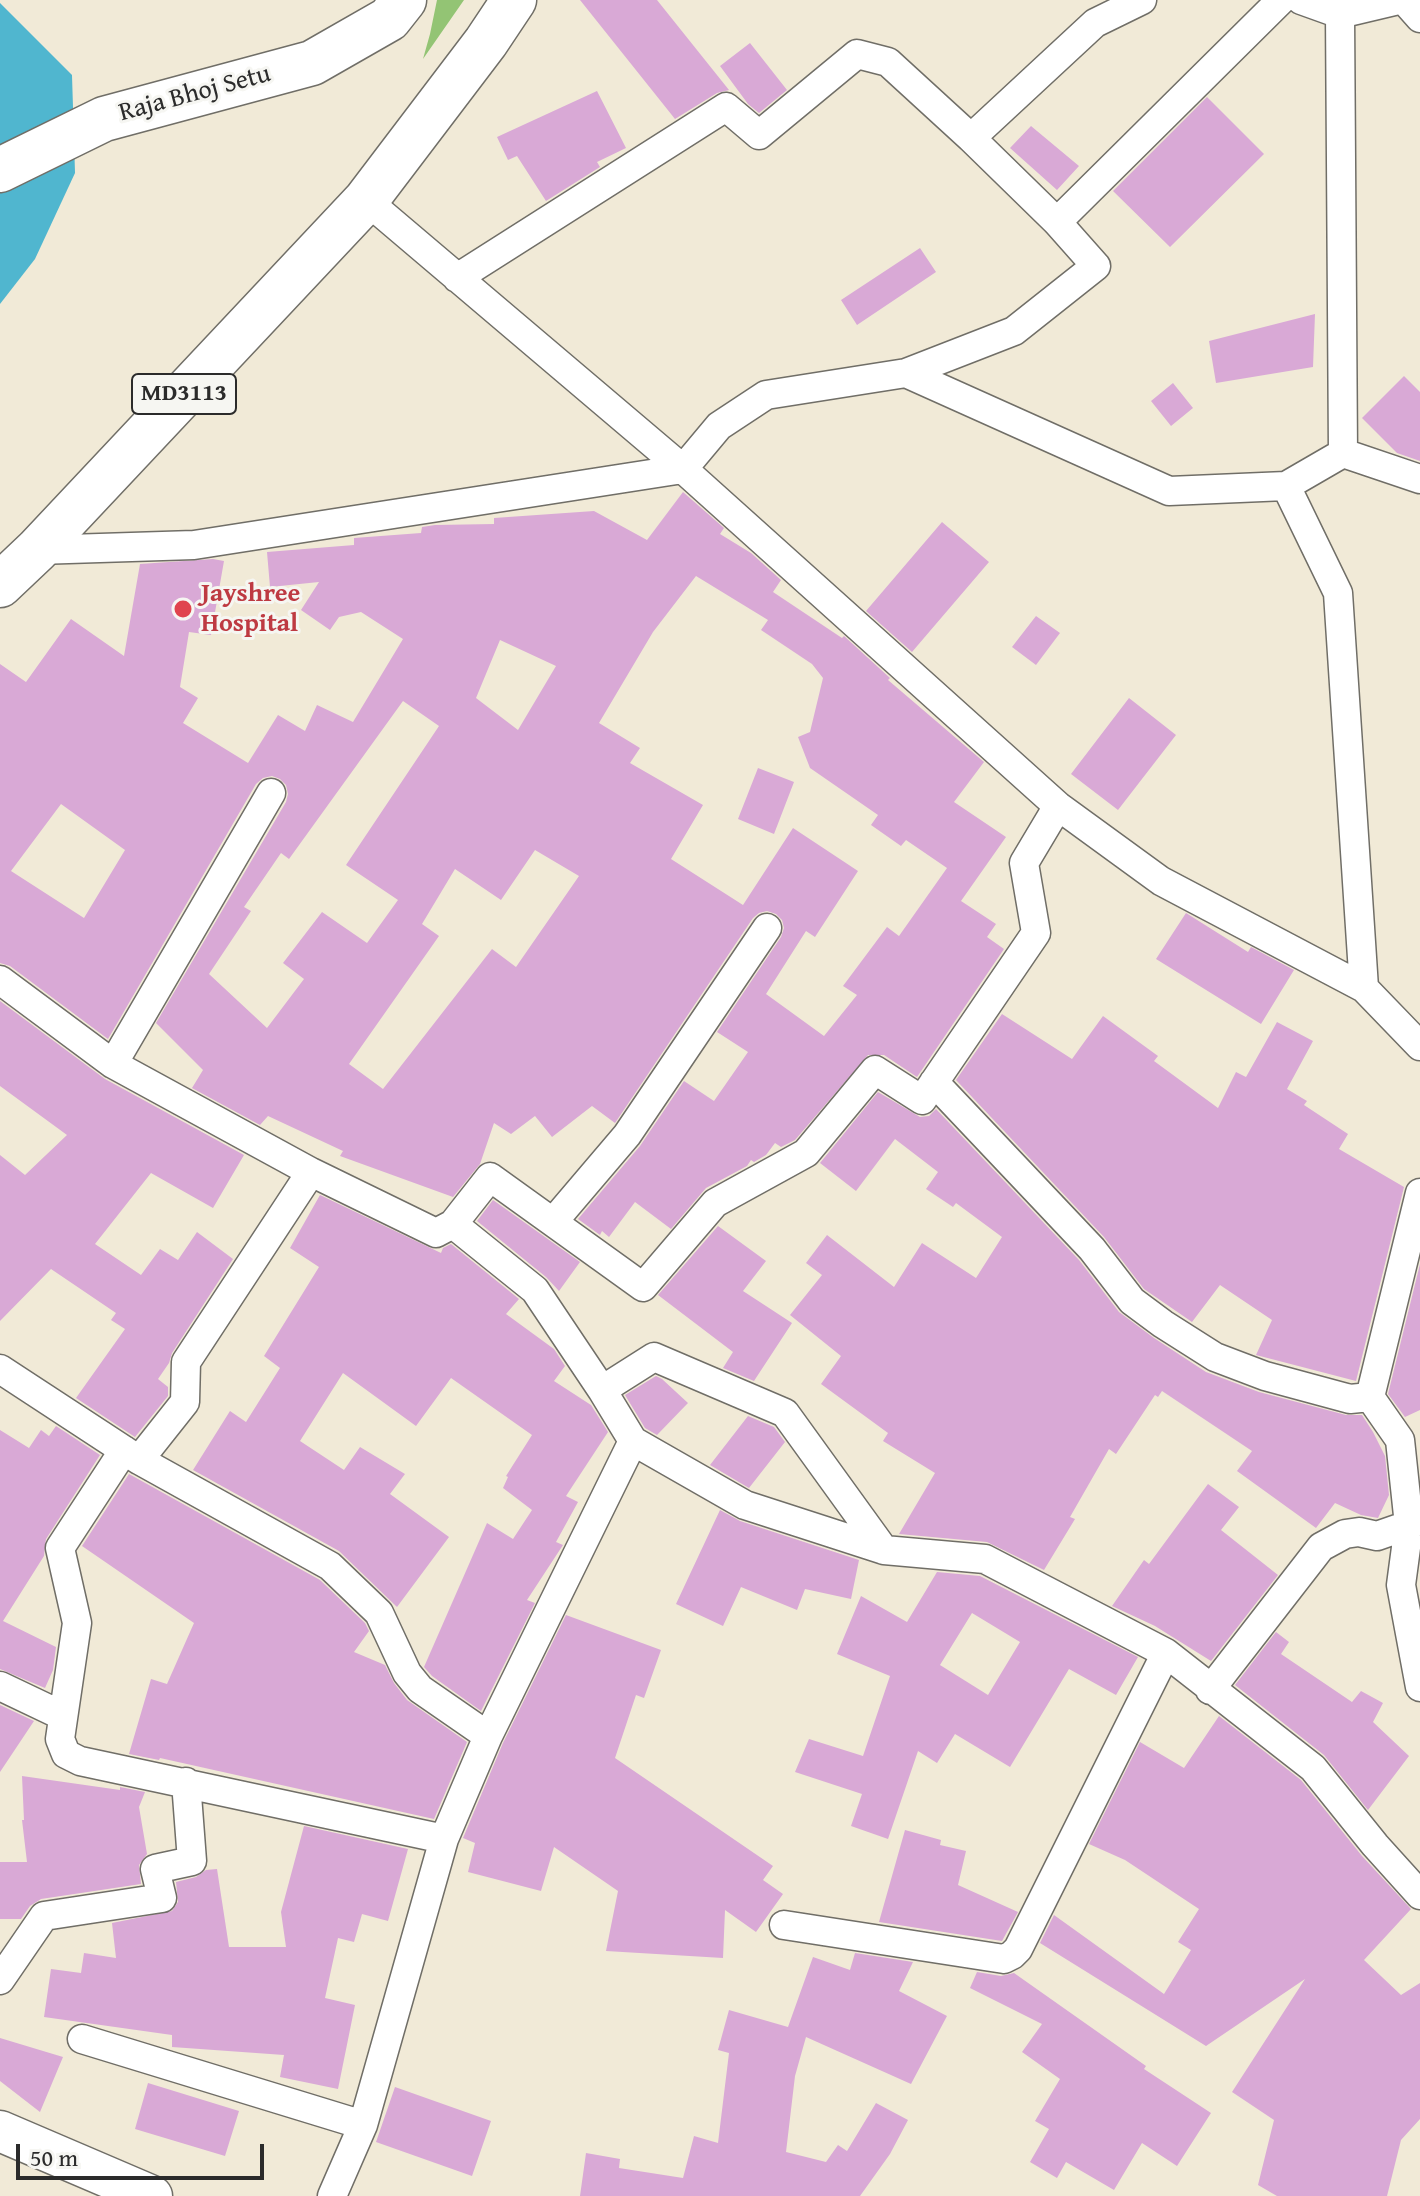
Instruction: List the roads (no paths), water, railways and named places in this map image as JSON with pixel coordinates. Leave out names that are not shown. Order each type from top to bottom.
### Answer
[{"type":"main road","points":[[366,200],[486,42],[514,0]]},
{"type":"main road","name":"Raja Bhoj Setu","points":[[0,170],[104,119],[312,63],[397,10]]},
{"type":"main road","name":"MD3113","points":[[0,585],[37,550],[366,200]]},
{"type":"main road","points":[[0,2131],[152,2196]]},
{"type":"street","points":[[971,138],[1095,23],[1142,0]]},
{"type":"street","points":[[1057,222],[1281,0]]},
{"type":"street","points":[[1301,0],[1340,14],[1401,0],[1420,18]]},
{"type":"street","points":[[1340,14],[1343,453]]},
{"type":"street","points":[[37,550],[194,545],[683,469],[719,426],[766,395],[906,373],[1014,331],[1096,266],[1057,222],[888,62],[857,54],[759,135],[726,107],[457,278]]},
{"type":"street","points":[[366,200],[683,469],[1058,806],[1161,881],[1364,988],[1420,1046]]},
{"type":"street","points":[[906,373],[1169,491],[1286,486],[1343,453],[1420,479]]},
{"type":"street","points":[[1286,486],[1338,593],[1364,988]]},
{"type":"street","points":[[113,1064],[271,793]]},
{"type":"street","points":[[0,980],[113,1064],[311,1172],[436,1233],[453,1224],[490,1177],[643,1287],[715,1203],[806,1153],[875,1070],[922,1100],[1036,933],[1024,863],[1058,806]]},
{"type":"street","points":[[553,1222],[627,1135],[767,928]]},
{"type":"street","points":[[934,1082],[1092,1249],[1132,1301],[1163,1324],[1215,1357],[1265,1376],[1350,1399],[1370,1397]]},
{"type":"street","points":[[311,1172],[186,1362],[185,1402],[132,1455],[60,1548],[77,1623],[60,1739],[66,1754],[80,1761],[444,1839]]},
{"type":"street","points":[[1420,1193],[1370,1397],[1400,1440],[1414,1523],[1401,1585],[1420,1687]]},
{"type":"street","points":[[453,1224],[535,1290],[633,1441],[745,1505],[884,1550],[985,1559],[1166,1653],[1313,1768],[1420,1895]]},
{"type":"street","points":[[602,1390],[654,1357],[785,1413],[884,1550]]},
{"type":"street","points":[[0,1369],[132,1455],[330,1566],[379,1613],[407,1673],[420,1689],[488,1736]]},
{"type":"street","points":[[332,2196],[363,2125],[444,1839],[488,1736],[633,1441]]},
{"type":"street","points":[[1210,1690],[1321,1547],[1345,1534],[1359,1532],[1377,1536],[1414,1523]]},
{"type":"street","points":[[784,1925],[1004,1959],[1012,1955],[1018,1949],[1166,1653]]},
{"type":"street","points":[[0,1686],[63,1716]]},
{"type":"street","points":[[0,1980],[44,1916],[162,1898],[155,1869],[192,1861],[186,1782]]},
{"type":"street","points":[[82,2039],[363,2125]]},
{"type":"water","points":[[0,3],[72,75],[75,173],[35,259],[0,304]]},
{"type":"place","name":"Jayshree Hospital","points":[[183,609]]}]
